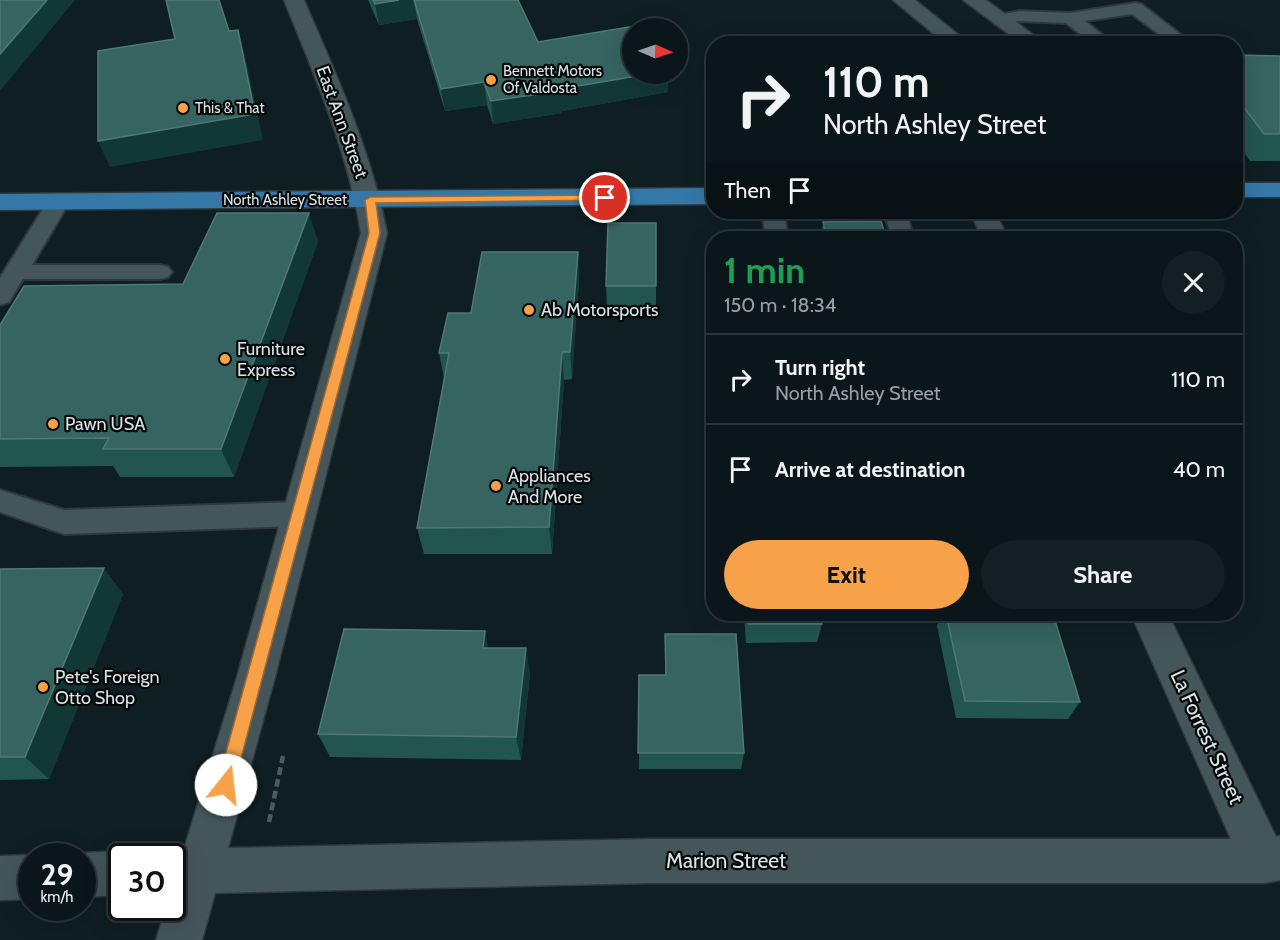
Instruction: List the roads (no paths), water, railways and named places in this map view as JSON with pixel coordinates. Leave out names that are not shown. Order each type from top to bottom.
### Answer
[{"type":"main road","points":[[1243,187],[1280,190]]},
{"type":"main road","name":"North Ashley Street","points":[[0,202],[706,196]]},
{"type":"street","name":"East Ann Street","points":[[179,940],[187,871],[256,677],[374,233],[370,200],[348,133],[294,0]]},
{"type":"street","points":[[903,0],[950,36]]},
{"type":"street","points":[[973,0],[1024,36]]},
{"type":"street","name":"La Forrest Street","points":[[1153,621],[1272,859]]},
{"type":"street","name":"Marion Street","points":[[187,871],[650,861],[1272,859]]},
{"type":"street","points":[[0,878],[18,877]]},
{"type":"lane","points":[[1001,20],[1019,16],[1070,18],[1135,8],[1173,36]]},
{"type":"lane","points":[[1070,18],[1095,36]]},
{"type":"lane","points":[[0,297],[59,201]]},
{"type":"lane","points":[[15,272],[159,272]]},
{"type":"lane","points":[[0,501],[64,522],[298,514]]},
{"type":"place","name":"Bennett Motors Of Valdosta","points":[[491,80]]},
{"type":"place","name":"This & That","points":[[183,108]]},
{"type":"place","name":"Ab Motorsports","points":[[529,310]]},
{"type":"place","name":"Furniture Express","points":[[225,359]]},
{"type":"place","name":"Pawn USA","points":[[53,424]]},
{"type":"place","name":"Appliances And More","points":[[496,486]]},
{"type":"place","name":"Pete's Foreign Otto Shop","points":[[43,687]]}]
